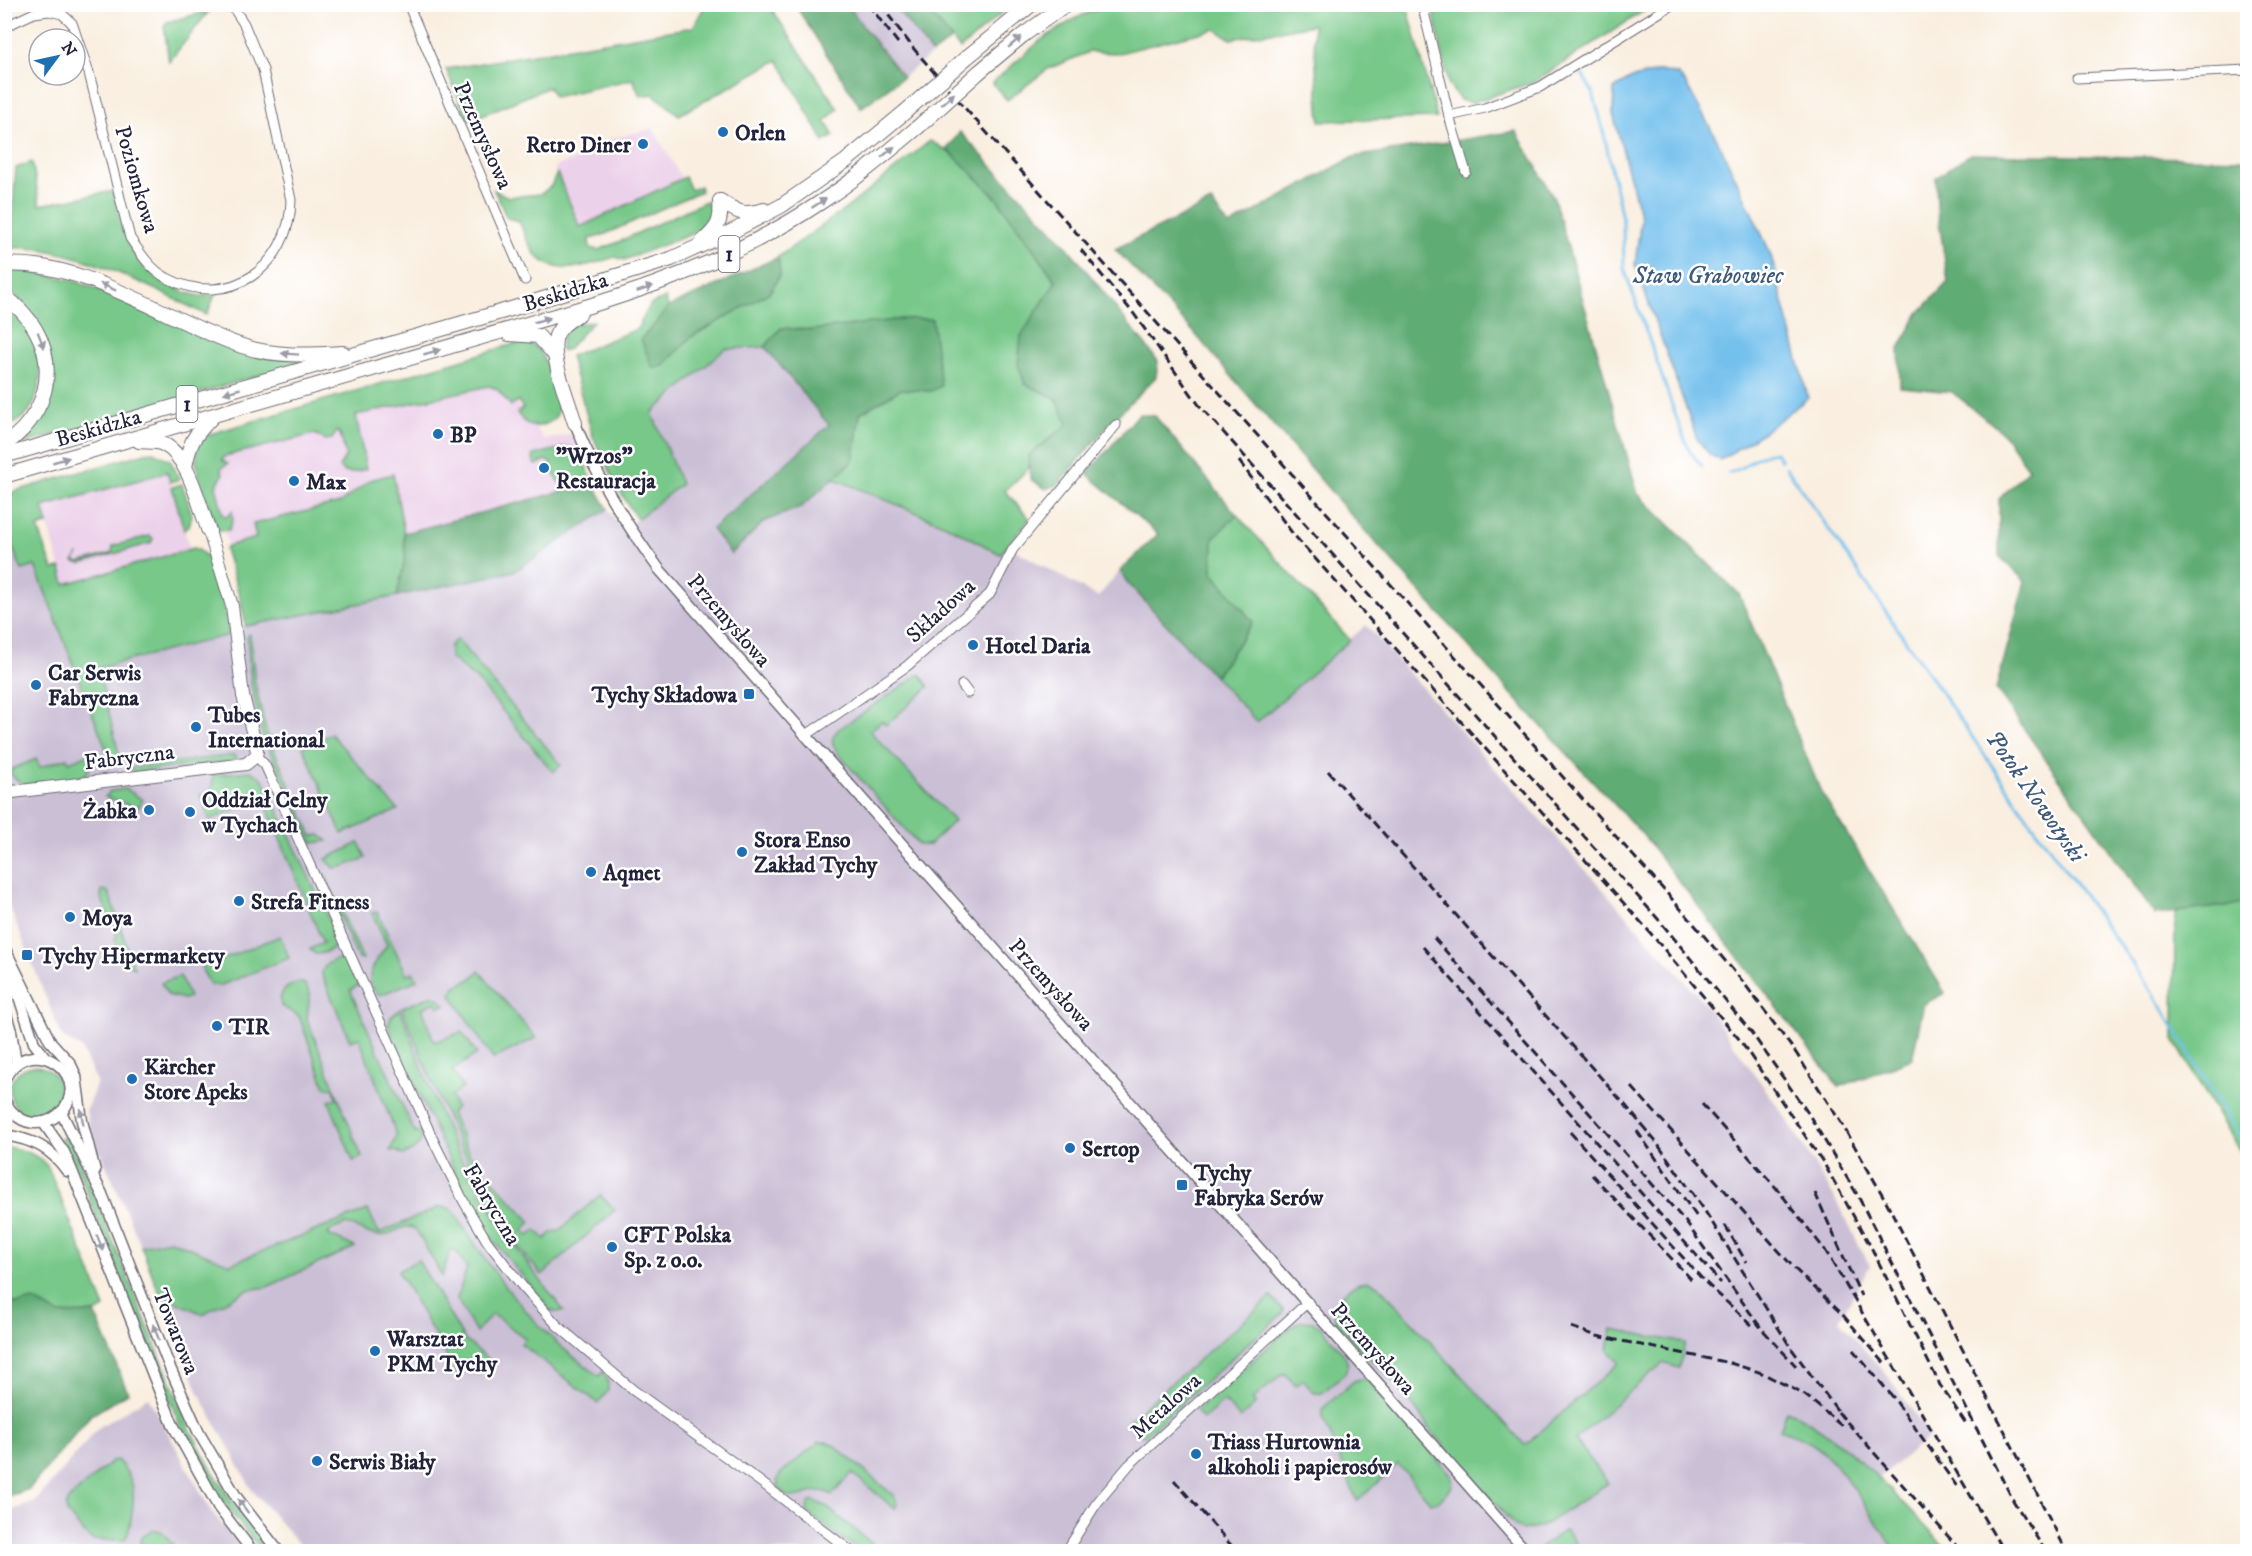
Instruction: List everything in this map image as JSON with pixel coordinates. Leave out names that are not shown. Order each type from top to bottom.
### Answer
[{"type":"main road","name":"Beskidzka","points":[[4,456],[638,271],[694,249],[781,206],[846,161],[1032,4]]},
{"type":"main road","name":"Beskidzka","points":[[4,476],[589,306],[677,277],[728,255],[821,202],[857,176],[918,127],[979,72],[1066,4]]},
{"type":"main road","points":[[1052,14],[1075,4]]},
{"type":"main road","points":[[694,249],[714,231],[721,217],[720,201],[734,210],[748,214],[781,206]]},
{"type":"main road","points":[[4,264],[35,266],[98,283],[242,346],[267,353],[296,355],[369,351]]},
{"type":"main road","points":[[4,296],[17,305],[36,329],[45,350],[48,376],[43,400],[31,421],[4,445]]},
{"type":"main road","points":[[575,423],[555,355],[555,338],[563,325],[589,306]]},
{"type":"main road","points":[[495,334],[538,336],[555,355]]},
{"type":"main road","points":[[185,467],[189,446],[213,416]]},
{"type":"main road","points":[[128,441],[161,442],[173,450],[185,467],[209,531]]},
{"type":"main road","name":"Fabryczna","points":[[4,793],[246,764],[256,756],[257,751],[243,696],[232,606],[209,531]]},
{"type":"street","name":"Poziomkowa","points":[[4,27],[34,13],[49,11],[62,14],[72,23],[89,73],[130,238],[143,258],[164,277],[194,289],[220,290],[248,279],[266,265],[283,237],[290,218],[291,200],[263,70],[244,24],[231,4]]},
{"type":"street","name":"Przemysłowa","points":[[408,4],[525,280]]},
{"type":"street","points":[[1422,4],[1449,116],[1466,172]]},
{"type":"street","points":[[1449,116],[1485,108],[1540,87],[1673,4]]},
{"type":"street","points":[[2077,78],[2247,70]]},
{"type":"street","name":"Przemysłowa","points":[[575,423],[595,470],[627,527],[659,569],[1527,1551]]},
{"type":"street","name":"Składowa","points":[[805,736],[907,666],[990,594],[1013,549],[1116,425]]},
{"type":"street","name":"Fabryczna","points":[[256,756],[265,765],[436,1146],[464,1202],[487,1241],[544,1312],[633,1390],[852,1551]]},
{"type":"street","points":[[4,949],[34,1043],[45,1057]]},
{"type":"street","points":[[4,949],[50,1041],[69,1063],[76,1076],[81,1121],[102,1194]]},
{"type":"street","points":[[4,1008],[11,1031],[16,1063]]},
{"type":"street","points":[[4,1080],[16,1063],[25,1058],[45,1057],[54,1061],[67,1076],[70,1095],[61,1112],[44,1122],[28,1122],[10,1117],[4,1100]]},
{"type":"street","name":"Towarowa","points":[[61,1112],[102,1194],[170,1368],[199,1433],[237,1498],[279,1551]]},
{"type":"street","name":"Towarowa","points":[[44,1122],[64,1152],[183,1446],[219,1508],[253,1551]]},
{"type":"street","points":[[4,1135],[23,1137],[50,1150],[78,1189]]},
{"type":"street","name":"Metalowa","points":[[1066,1551],[1096,1504],[1128,1465],[1308,1302]]},
{"type":"shaded area","points":[[848,5],[894,5],[932,54],[903,77]]},
{"type":"shaded area","points":[[653,128],[682,179],[580,227],[554,167],[583,157],[593,144]]},
{"type":"shaded area","points":[[765,347],[829,425],[712,529],[765,521],[801,507],[833,478],[946,525],[1000,554],[1008,546],[1098,597],[1120,571],[1127,582],[1257,722],[1366,625],[1702,1000],[1788,1121],[1832,1193],[1870,1266],[1839,1320],[1891,1380],[1930,1436],[1878,1479],[1928,1551],[305,1551],[252,1490],[199,1393],[141,1246],[90,1128],[86,1111],[97,1082],[81,1048],[62,1037],[5,896],[4,530],[34,518],[86,657],[515,571],[608,509],[623,530],[681,484],[652,413],[725,349]]},
{"type":"shaded area","points":[[500,382],[545,440],[571,434],[593,483],[404,533],[393,475],[370,480],[340,503],[253,524],[256,538],[228,546],[208,473],[220,452],[356,415]]},
{"type":"shaded area","points":[[167,471],[190,549],[65,584],[43,507]]},
{"type":"shaded area","points":[[148,1397],[211,1511],[245,1551],[5,1551],[4,1513],[35,1502],[98,1428]]},
{"type":"green space","points":[[1432,4],[1653,5],[1534,82],[1471,103],[1460,100],[1449,85]]},
{"type":"green space","points":[[703,5],[769,5],[838,109],[825,121],[834,136],[824,142],[778,60],[679,115],[653,94],[640,96],[633,79],[554,97],[549,87],[468,121],[446,69],[693,27]]},
{"type":"green space","points":[[795,5],[848,5],[903,77],[861,108]]},
{"type":"green space","points":[[894,5],[923,5],[952,39],[932,54]]},
{"type":"green space","points":[[923,5],[1011,5],[960,49]]},
{"type":"green space","points":[[1107,5],[1407,5],[1437,118],[1320,121],[1313,25],[1231,39],[1215,29],[1119,53],[1089,52],[1048,69],[1007,100],[992,83],[1041,40],[1076,18]]},
{"type":"green space","points":[[209,11],[169,62],[164,26],[167,22]]},
{"type":"green space","points":[[1516,131],[1554,198],[1638,494],[1739,594],[1821,792],[1945,993],[1924,1004],[1912,1059],[1839,1087],[1643,835],[1516,699],[1357,522],[1190,328],[1115,249],[1211,202],[1229,226],[1353,157]]},
{"type":"green space","points":[[960,132],[1066,245],[1158,361],[1156,377],[1111,422],[1058,485],[1046,489],[1030,479],[1029,455],[1068,424],[1056,398],[1025,384],[1018,365],[1021,336],[1056,281],[995,196],[947,149]]},
{"type":"green space","points":[[930,141],[967,167],[984,184],[1015,223],[1056,282],[1021,336],[1025,384],[1056,398],[1068,424],[1029,455],[1029,468],[1005,491],[1030,519],[1000,554],[946,525],[833,478],[853,461],[860,413],[901,389],[930,391],[903,319],[812,330],[781,328],[765,347],[725,349],[652,413],[681,484],[637,519],[619,490],[593,437],[570,356],[637,329],[651,304],[666,298],[668,307],[641,339],[663,366],[691,337],[770,292],[780,274],[778,257],[848,207]]},
{"type":"green space","points":[[1970,154],[2247,159],[2247,903],[2155,915],[1996,689],[2025,581],[1999,556],[1999,499],[2029,469],[2002,432],[1952,392],[1900,387],[1899,348],[1919,313],[1948,282],[1937,208],[1936,178]]},
{"type":"green space","points":[[32,162],[40,205],[113,191],[125,236],[138,260],[147,270],[175,288],[194,295],[215,295],[207,315],[137,281],[86,260],[35,249],[10,248],[16,168]]},
{"type":"green space","points":[[557,173],[580,227],[685,177],[691,190],[700,186],[701,191],[601,236],[589,239],[590,248],[598,250],[614,244],[706,201],[714,217],[712,224],[624,260],[615,257],[574,268],[554,266],[544,262],[536,255],[519,221],[507,218],[494,190],[508,197],[541,194],[551,186]]},
{"type":"green space","points":[[778,257],[780,274],[770,292],[691,337],[663,366],[653,369],[641,339],[668,307]]},
{"type":"green space","points":[[16,269],[72,280],[298,360],[300,364],[19,445],[46,402],[39,325],[17,297],[5,290],[5,270]]},
{"type":"green space","points":[[4,302],[17,311],[39,349],[40,380],[35,401],[27,414],[5,430]]},
{"type":"green space","points":[[903,319],[932,319],[941,386],[931,391],[901,389],[860,413],[853,461],[801,507],[765,521],[731,554],[712,529],[829,425],[765,347],[781,328],[812,330]]},
{"type":"green space","points":[[580,321],[581,324],[593,321],[568,349],[561,351],[565,333]]},
{"type":"green space","points":[[521,342],[538,349],[552,379],[558,411],[550,422],[541,426],[527,424],[517,413],[523,408],[518,401],[511,406],[497,389],[489,386],[356,415],[366,469],[352,473],[345,472],[339,467],[346,456],[340,434],[337,431],[332,439],[325,440],[315,434],[225,456],[222,460],[228,464],[221,468],[223,475],[216,486],[223,515],[227,517],[232,511],[233,520],[229,530],[218,531],[204,495],[197,468],[196,455],[199,445],[206,436]]},
{"type":"green space","points":[[1139,414],[1155,416],[1237,515],[1213,538],[1212,572],[1253,622],[1215,677],[1127,582],[1120,571],[1158,534],[1087,474]]},
{"type":"green space","points":[[567,447],[579,451],[593,483],[565,491],[552,471],[550,462],[545,460],[537,465],[534,464],[533,455]]},
{"type":"green space","points":[[153,452],[170,460],[180,479],[170,482],[167,472],[43,507],[48,524],[38,528],[53,569],[61,568],[65,584],[194,548],[203,553],[216,573],[229,635],[98,668],[118,750],[118,761],[112,764],[35,566],[22,570],[10,542],[5,544],[5,494]]},
{"type":"green space","points":[[393,474],[404,532],[405,559],[397,596],[246,626],[225,549],[228,546],[256,538],[253,524],[340,503],[370,480]]},
{"type":"green space","points":[[593,483],[608,509],[515,571],[397,596],[405,559],[404,533]]},
{"type":"green space","points":[[182,484],[192,515],[189,526],[184,530],[172,487]]},
{"type":"green space","points":[[1237,515],[1350,640],[1257,722],[1215,677],[1253,622],[1212,572],[1213,538]]},
{"type":"green space","points":[[149,536],[153,538],[151,543],[81,564],[74,562],[75,560],[78,563],[112,553],[113,546]]},
{"type":"green space","points":[[250,634],[255,683],[266,732],[312,836],[320,835],[328,841],[314,843],[310,839],[262,734],[251,684],[247,635]]},
{"type":"green space","points":[[457,639],[561,765],[553,772],[479,682],[450,657],[450,646]]},
{"type":"green space","points":[[920,674],[929,687],[886,725],[882,721],[870,731],[954,821],[929,845],[919,845],[839,755],[833,742],[834,735],[839,729]]},
{"type":"green space","points":[[331,734],[398,810],[342,834],[303,747]]},
{"type":"green space","points":[[94,752],[94,763],[82,779],[24,785],[11,775],[12,769],[36,759],[40,767],[67,758],[69,762]]},
{"type":"green space","points":[[235,755],[236,759],[233,761],[134,772],[129,768]]},
{"type":"green space","points":[[250,771],[262,778],[266,785],[338,939],[335,946],[326,952],[315,954],[310,949],[323,943],[263,798],[210,820],[200,795],[212,790],[213,775]]},
{"type":"green space","points":[[126,789],[143,800],[138,808],[105,797],[111,791]]},
{"type":"green space","points":[[359,843],[366,858],[334,868],[326,859]]},
{"type":"green space","points":[[321,873],[325,876],[363,959],[358,959]]},
{"type":"green space","points":[[102,890],[109,893],[134,968],[125,963],[115,940],[117,935],[101,897]]},
{"type":"green space","points":[[2248,903],[2247,1164],[2174,1040],[2175,912]]},
{"type":"green space","points":[[377,912],[407,975],[413,972],[417,980],[380,995],[371,984],[370,977],[374,964],[387,945],[372,913]]},
{"type":"green space","points":[[280,936],[289,958],[219,986],[210,984],[203,972],[201,963],[208,958],[211,964]]},
{"type":"green space","points":[[345,958],[359,985],[350,990],[415,1133],[421,1131],[418,1146],[403,1155],[390,1151],[397,1136],[359,1038],[350,1041],[322,975],[324,967],[333,961]]},
{"type":"green space","points":[[479,971],[536,1038],[493,1059],[451,995],[455,986],[471,979]]},
{"type":"green space","points":[[180,976],[189,997],[184,999],[168,995],[161,983]]},
{"type":"green space","points":[[299,982],[305,984],[310,994],[307,1019],[362,1157],[353,1161],[329,1101],[337,1098],[333,1088],[325,1087],[299,1016],[281,1006],[280,1001],[284,990]]},
{"type":"green space","points":[[431,996],[437,997],[445,1005],[439,1007],[436,1002],[422,1008],[434,1042],[462,1032],[477,1054],[452,1070],[463,1088],[451,1096],[456,1107],[451,1113],[471,1158],[474,1156],[479,1165],[531,1222],[523,1230],[529,1236],[536,1230],[545,1239],[553,1232],[559,1231],[600,1195],[615,1210],[542,1275],[510,1236],[478,1181],[450,1125],[402,1008]]},
{"type":"green space","points":[[400,1009],[437,1106],[463,1162],[510,1239],[564,1311],[550,1310],[493,1240],[463,1190],[388,1026],[391,1017]]},
{"type":"green space","points":[[30,1066],[40,1066],[53,1073],[60,1086],[60,1096],[53,1109],[40,1116],[30,1116],[21,1112],[14,1105],[10,1096],[10,1086],[14,1077],[21,1070]]},
{"type":"green space","points":[[70,1136],[189,1427],[235,1506],[272,1551],[262,1551],[229,1510],[206,1475],[182,1431],[79,1173],[61,1139]]},
{"type":"green space","points":[[4,1147],[28,1152],[48,1167],[105,1308],[95,1313],[59,1314],[34,1300],[17,1304],[5,1300]]},
{"type":"green space","points":[[440,1207],[452,1209],[499,1278],[540,1326],[565,1350],[599,1376],[603,1371],[608,1382],[608,1391],[598,1403],[521,1344],[525,1338],[492,1314],[476,1333],[457,1299],[467,1268],[457,1252],[451,1249],[442,1276],[416,1230],[412,1228],[405,1227],[380,1236],[347,1224],[331,1230],[328,1235],[355,1247],[267,1287],[247,1290],[203,1314],[160,1295],[141,1246],[170,1240],[230,1264],[368,1210],[379,1233]]},
{"type":"green space","points":[[418,1260],[464,1339],[488,1359],[476,1369],[470,1366],[457,1374],[398,1271]]},
{"type":"green space","points":[[1368,1281],[1378,1285],[1525,1445],[1619,1363],[1608,1350],[1612,1329],[1685,1343],[1679,1368],[1663,1363],[1575,1439],[1608,1483],[1543,1526],[1522,1530],[1514,1525],[1428,1427],[1408,1398],[1384,1371],[1364,1354],[1336,1322],[1333,1307],[1340,1298],[1352,1287]]},
{"type":"green space","points":[[1271,1297],[1284,1311],[1282,1314],[1144,1436],[1139,1435],[1128,1421]]},
{"type":"green space","points":[[5,1300],[17,1304],[34,1300],[59,1314],[95,1313],[128,1393],[90,1416],[29,1489],[5,1498]]},
{"type":"green space","points":[[1302,1321],[1313,1322],[1323,1329],[1346,1357],[1348,1365],[1345,1373],[1322,1393],[1314,1393],[1303,1380],[1296,1386],[1284,1373],[1252,1400],[1256,1404],[1240,1418],[1224,1401],[1203,1419],[1196,1410],[1292,1326]]},
{"type":"green space","points":[[1367,1379],[1451,1475],[1452,1484],[1448,1493],[1436,1502],[1431,1503],[1398,1464],[1357,1501],[1323,1417],[1322,1409],[1354,1381]]},
{"type":"green space","points":[[1787,1410],[1809,1422],[1852,1454],[1948,1551],[1896,1551],[1836,1465],[1806,1440],[1780,1430]]},
{"type":"green space","points":[[819,1442],[835,1446],[894,1496],[897,1504],[895,1509],[852,1473],[832,1495],[817,1492],[793,1497],[786,1496],[781,1491],[777,1480],[780,1474]]},
{"type":"green space","points":[[117,1460],[127,1473],[133,1489],[128,1531],[124,1540],[93,1540],[67,1513],[66,1505],[69,1499],[112,1461]]},
{"type":"green space","points":[[812,1501],[824,1505],[875,1546],[877,1551],[860,1551],[811,1516],[807,1511],[808,1504]]},
{"type":"green space","points":[[153,1530],[161,1531],[178,1551],[148,1551],[140,1542],[141,1538]]},
{"type":"green space","points":[[1567,1531],[1581,1551],[1541,1551],[1540,1548]]},
{"type":"water","name":"Staw Grabowiec","points":[[1660,71],[1678,75],[1685,82],[1721,147],[1770,252],[1808,398],[1764,432],[1720,460],[1710,455],[1697,439],[1635,265],[1641,218],[1613,114],[1614,89],[1630,79]]},
{"type":"waterway","points":[[1582,74],[1593,93],[1602,125],[1623,223],[1624,268],[1680,428],[1690,452],[1702,466]]},
{"type":"waterway","points":[[1728,473],[1768,453],[1776,452],[1781,460]]},
{"type":"waterway","name":"Potok Nowotyski","points":[[1786,467],[2030,821],[2162,1007],[2248,1151]]},
{"type":"railway","points":[[868,4],[898,43]]},
{"type":"railway","points":[[880,4],[914,49],[963,106],[1688,917],[1744,983],[1796,1053],[1843,1126],[1886,1201],[2067,1552]]},
{"type":"railway","points":[[1081,250],[1134,314],[1199,405],[1658,919],[1751,1032],[1808,1113],[1858,1196],[2014,1502],[2046,1552]]},
{"type":"railway","points":[[1239,461],[1293,534],[1647,929],[1739,1039],[1823,1162],[1871,1247],[1940,1385],[1967,1425]]},
{"type":"railway","points":[[1328,771],[1656,1142],[1703,1208],[1791,1348],[1843,1418]]},
{"type":"railway","points":[[1434,938],[1685,1221],[1761,1328],[1796,1366]]},
{"type":"railway","points":[[1423,947],[1721,1283]]},
{"type":"railway","points":[[1632,1087],[1795,1269],[1842,1314],[1886,1365]]},
{"type":"railway","points":[[1702,1104],[1778,1190],[1825,1250],[2004,1552]]},
{"type":"railway","points":[[1637,1131],[1697,1217]]},
{"type":"railway","points":[[1570,1132],[1705,1282],[1755,1328]]},
{"type":"railway","points":[[1592,1175],[1693,1281]]},
{"type":"railway","points":[[1815,1193],[1861,1296]]},
{"type":"railway","points":[[1725,1225],[1746,1262]]},
{"type":"railway","points":[[1571,1327],[1597,1336],[1730,1363],[1762,1373],[1805,1395],[1843,1427]]},
{"type":"railway","points":[[1853,1350],[1893,1397],[1958,1488]]},
{"type":"railway","points":[[1838,1412],[1962,1552]]},
{"type":"railway","points":[[1174,1480],[1237,1552]]},
{"type":"place","name":"Orlen","points":[[723,132]]},
{"type":"place","name":"Retro Diner","points":[[643,144]]},
{"type":"place","name":"BP","points":[[438,434]]},
{"type":"place","name":"\"Wrzos\" Restauracja","points":[[544,468]]},
{"type":"place","name":"Max","points":[[294,481]]},
{"type":"place","name":"Hotel Daria","points":[[973,645]]},
{"type":"place","name":"Car Serwis Fabryczna","points":[[36,685]]},
{"type":"place","name":"Tychy Składowa","points":[[749,694]]},
{"type":"place","name":"Tubes International","points":[[196,727]]},
{"type":"place","name":"Żabka","points":[[149,810]]},
{"type":"place","name":"Oddział Celny w Tychach","points":[[190,812]]},
{"type":"place","name":"Stora Enso Zakład Tychy","points":[[742,852]]},
{"type":"place","name":"Aqmet","points":[[591,872]]},
{"type":"place","name":"Strefa Fitness","points":[[239,901]]},
{"type":"place","name":"Moya","points":[[70,917]]},
{"type":"place","name":"Tychy Hipermarkety","points":[[27,955]]},
{"type":"place","name":"TIR","points":[[217,1026]]},
{"type":"place","name":"Kärcher Store Apeks","points":[[132,1079]]},
{"type":"place","name":"Sertop","points":[[1070,1148]]},
{"type":"place","name":"Tychy Fabryka Serów","points":[[1182,1185]]},
{"type":"place","name":"CFT Polska Sp. z o.o.","points":[[612,1247]]},
{"type":"place","name":"Warsztat PKM Tychy","points":[[375,1351]]},
{"type":"place","name":"Triass Hurtownia alkoholi i papierosów","points":[[1196,1454]]},
{"type":"place","name":"Serwis Biały","points":[[317,1461]]}]
